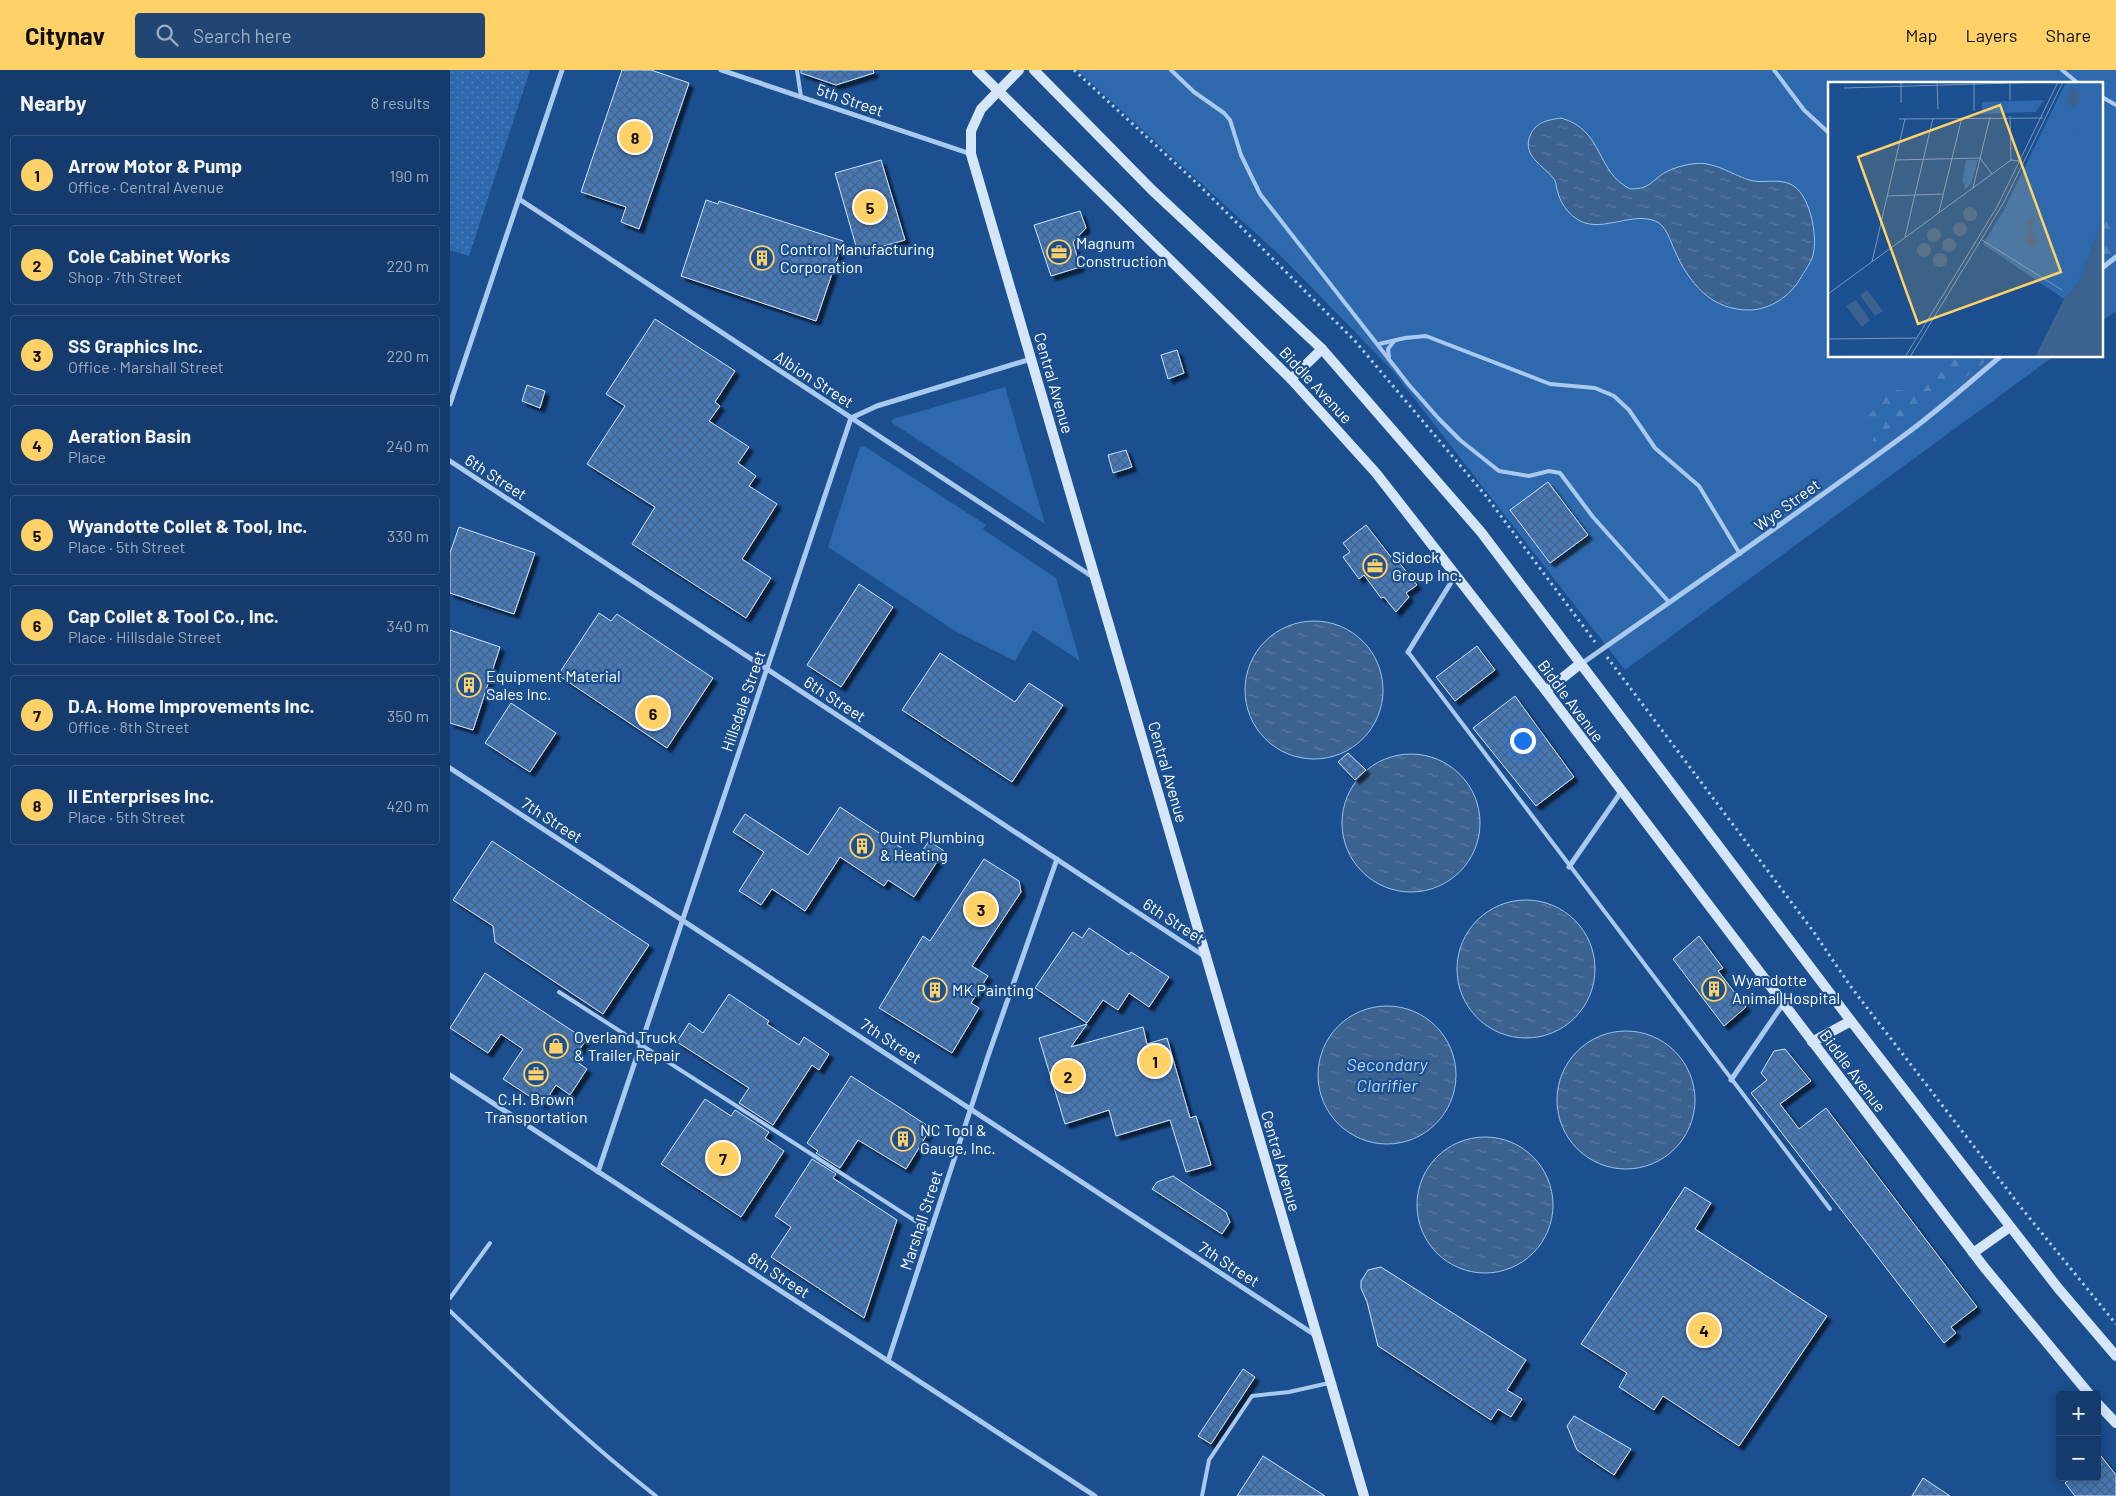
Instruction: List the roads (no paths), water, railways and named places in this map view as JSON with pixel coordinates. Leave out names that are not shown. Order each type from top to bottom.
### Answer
[{"type":"main road","name":"Biddle Avenue","points":[[977,70],[1291,379],[1376,474],[1546,691],[1973,1253],[2087,1391]]},
{"type":"main road","name":"Central Avenue","points":[[1019,70],[997,90],[981,109],[971,131],[971,154],[1364,1496]]},
{"type":"main road","name":"Biddle Avenue","points":[[1034,70],[1152,190],[1322,349],[1481,532],[1851,1021],[2058,1288],[2116,1356]]},
{"type":"main road","points":[[1291,379],[1322,349]]},
{"type":"main road","points":[[1546,691],[1580,664]]},
{"type":"main road","points":[[1812,1042],[1851,1021]]},
{"type":"main road","points":[[1973,1253],[2010,1227]]},
{"type":"main road","points":[[2101,1406],[2116,1423]]},
{"type":"street","points":[[450,404],[562,70]]},
{"type":"street","name":"5th Street","points":[[721,70],[971,154]]},
{"type":"street","name":"Albion Street","points":[[519,199],[1096,579]]},
{"type":"street","points":[[2104,267],[2116,258]]},
{"type":"street","name":"Wye Street","points":[[1580,664],[1668,601],[1740,554],[1911,430],[1999,358]]},
{"type":"street","points":[[851,418],[877,406],[1032,359]]},
{"type":"street","name":"Hillsdale Street","points":[[598,1172],[851,418]]},
{"type":"street","name":"6th Street","points":[[450,461],[1206,957]]},
{"type":"street","points":[[1408,652],[1456,575]]},
{"type":"street","name":"7th Street","points":[[450,768],[1317,1336]]},
{"type":"street","points":[[1569,867],[1621,792]]},
{"type":"street","name":"Marshall Street","points":[[888,1361],[971,1109],[1057,859]]},
{"type":"street","points":[[1731,1080],[1783,1004]]},
{"type":"street","name":"8th Street","points":[[450,1075],[1095,1496]]},
{"type":"lane","points":[[797,70],[801,97]]},
{"type":"lane","points":[[1171,70],[1179,80],[1224,113],[1230,120],[1241,155],[1260,194],[1379,344],[1389,360],[1439,419],[1460,440],[1499,471],[1529,476],[1549,471],[1560,473],[1593,517],[1668,601]]},
{"type":"lane","points":[[1774,70],[1804,110],[1828,132]]},
{"type":"lane","points":[[2062,70],[2077,82]]},
{"type":"lane","points":[[2104,98],[2116,105]]},
{"type":"lane","points":[[1368,332],[1378,340],[1396,340]]},
{"type":"lane","points":[[1379,344],[1426,336],[1550,384],[1595,388],[1614,396],[1629,410],[1655,448],[1699,486],[1740,554]]},
{"type":"lane","points":[[1389,360],[1388,349],[1396,340]]},
{"type":"lane","points":[[1408,652],[1569,867],[1830,1209]]},
{"type":"lane","points":[[558,992],[931,1231]]},
{"type":"lane","points":[[450,1298],[490,1243]]},
{"type":"lane","points":[[450,1311],[584,1436],[656,1496]]},
{"type":"lane","points":[[1202,1496],[1209,1460],[1252,1396],[1289,1392],[1331,1383]]},
{"type":"water","points":[[1561,118],[1575,124],[1585,132],[1610,172],[1630,189],[1647,186],[1661,175],[1675,168],[1699,163],[1714,166],[1749,180],[1775,181],[1790,184],[1803,196],[1811,215],[1814,237],[1811,261],[1796,285],[1785,296],[1766,307],[1751,310],[1724,306],[1703,293],[1694,284],[1680,261],[1666,231],[1659,223],[1642,218],[1603,224],[1580,221],[1568,211],[1559,198],[1556,182],[1535,160],[1529,149],[1530,136],[1535,128],[1547,121]]},
{"type":"water","points":[[1314,621],[1340,627],[1352,633],[1362,642],[1371,652],[1377,664],[1383,690],[1377,716],[1371,728],[1362,738],[1352,747],[1340,753],[1314,759],[1288,753],[1276,747],[1266,738],[1257,728],[1251,716],[1245,690],[1251,664],[1257,652],[1266,642],[1276,633],[1288,627]]},
{"type":"water","points":[[1411,754],[1437,760],[1449,766],[1459,775],[1468,785],[1474,797],[1480,823],[1474,849],[1468,861],[1459,871],[1449,880],[1437,886],[1411,892],[1385,886],[1373,880],[1363,871],[1354,861],[1348,849],[1342,823],[1348,797],[1354,785],[1363,775],[1373,766],[1385,760]]},
{"type":"water","points":[[1526,900],[1552,906],[1575,920],[1589,943],[1595,969],[1589,995],[1575,1018],[1552,1032],[1526,1038],[1500,1032],[1477,1018],[1463,995],[1457,969],[1463,943],[1477,920],[1500,906]]},
{"type":"water","name":"Secondary Clarifier","points":[[1387,1006],[1413,1012],[1436,1026],[1450,1049],[1456,1075],[1450,1101],[1436,1124],[1413,1138],[1387,1144],[1361,1138],[1338,1124],[1324,1101],[1318,1075],[1324,1049],[1338,1026],[1361,1012]]},
{"type":"water","points":[[1626,1031],[1652,1037],[1664,1043],[1674,1052],[1683,1062],[1689,1074],[1695,1100],[1689,1126],[1683,1138],[1674,1148],[1664,1157],[1652,1163],[1626,1169],[1600,1163],[1588,1157],[1578,1148],[1569,1138],[1563,1126],[1557,1100],[1563,1074],[1569,1062],[1578,1052],[1588,1043],[1600,1037]]},
{"type":"water","points":[[1485,1137],[1511,1142],[1523,1148],[1533,1157],[1542,1167],[1548,1179],[1553,1205],[1548,1231],[1542,1243],[1533,1253],[1523,1262],[1511,1268],[1485,1273],[1459,1268],[1447,1262],[1437,1253],[1428,1243],[1422,1231],[1417,1205],[1422,1179],[1428,1167],[1437,1157],[1447,1148],[1459,1142]]},
{"type":"place","name":"II Enterprises Inc.","points":[[635,137]]},
{"type":"place","name":"Wyandotte Collet & Tool, Inc.","points":[[870,207]]},
{"type":"place","name":"Magnum Construction","points":[[1059,252]]},
{"type":"place","name":"Control Manufacturing Corporation","points":[[762,258]]},
{"type":"place","name":"Sidock Group Inc.","points":[[1375,566]]},
{"type":"place","name":"Equipment Material Sales Inc.","points":[[469,685]]},
{"type":"place","name":"Cap Collet & Tool Co., Inc.","points":[[653,713]]},
{"type":"place","name":"Quint Plumbing & Heating","points":[[862,846]]},
{"type":"place","name":"SS Graphics Inc.","points":[[981,909]]},
{"type":"place","name":"Wyandotte Animal Hospital","points":[[1714,989]]},
{"type":"place","name":"MK Painting","points":[[935,990]]},
{"type":"place","name":"Overland Truck & Trailer Repair","points":[[556,1046]]},
{"type":"place","name":"Arrow Motor & Pump","points":[[1155,1061]]},
{"type":"place","name":"C.H. Brown Transportation","points":[[536,1074]]},
{"type":"place","name":"Cole Cabinet Works","points":[[1068,1076]]},
{"type":"place","name":"NC Tool & Gauge, Inc.","points":[[903,1139]]},
{"type":"place","name":"D.A. Home Improvements Inc.","points":[[723,1158]]},
{"type":"place","name":"Aeration Basin","points":[[1704,1330]]}]
